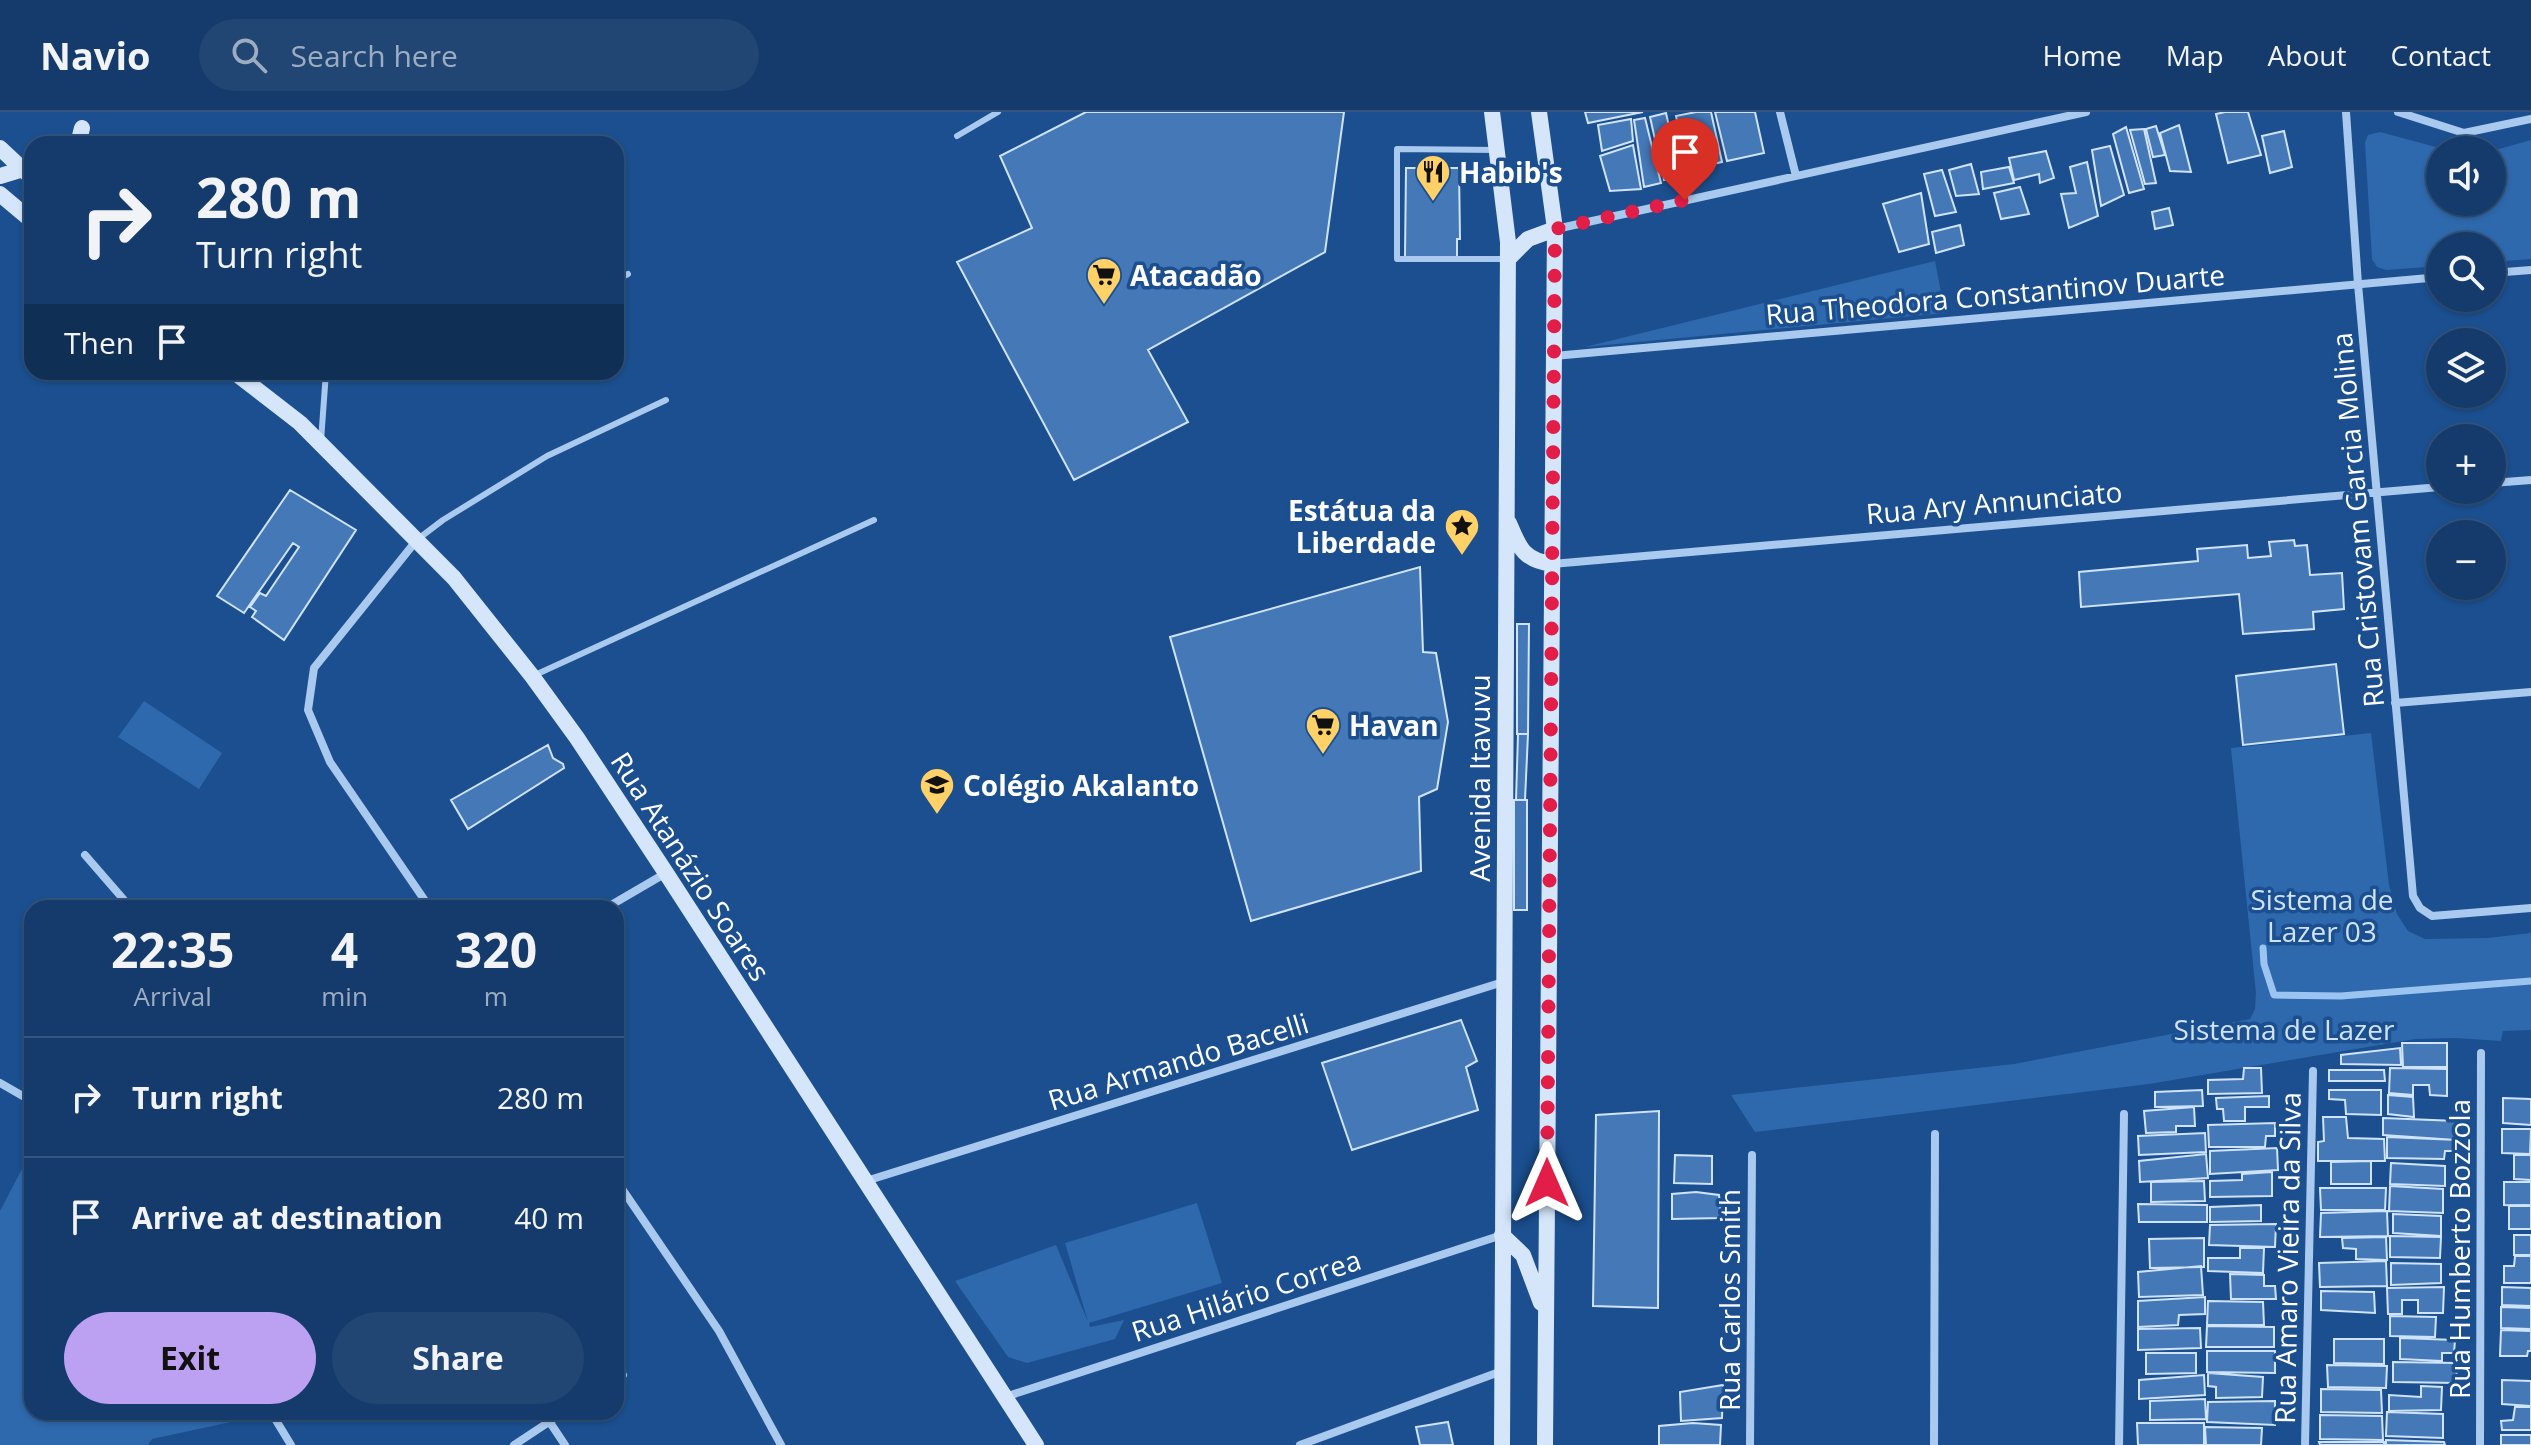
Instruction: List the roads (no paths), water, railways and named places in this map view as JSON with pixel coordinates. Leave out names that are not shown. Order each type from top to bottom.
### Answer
[{"type":"main road","name":"Avenida Itavuvu","points":[[1492,112],[1508,242],[1502,1445]]},
{"type":"main road","points":[[1539,112],[1555,229],[1545,1445]]},
{"type":"main road","points":[[0,148],[24,170]]},
{"type":"main road","points":[[0,176],[24,174]]},
{"type":"main road","points":[[0,194],[24,214]]},
{"type":"main road","points":[[1508,259],[1528,239],[1555,229]]},
{"type":"main road","name":"Rua Atanázio Soares","points":[[244,380],[300,423],[454,578],[532,676],[666,873],[1036,1445]]},
{"type":"main road","points":[[1506,518],[1523,553],[1552,564]]},
{"type":"main road","points":[[1502,1235],[1523,1255],[1545,1312]]},
{"type":"street","points":[[1780,112],[1796,176]]},
{"type":"street","points":[[1555,229],[2086,112]]},
{"type":"street","name":"Rua Cristovam Garcia Molina","points":[[2346,112],[2358,284],[2413,896],[2420,908],[2432,916],[2531,908]]},
{"type":"street","points":[[2398,112],[2464,133],[2531,119]]},
{"type":"street","points":[[2506,272],[2531,270]]},
{"type":"street","name":"Rua Theodora Constantinov Duarte","points":[[1554,356],[2426,278]]},
{"type":"street","points":[[2506,482],[2531,480]]},
{"type":"street","name":"Rua Ary Annunciato","points":[[1552,564],[2426,488]]},
{"type":"street","points":[[417,540],[314,668],[308,710],[330,762],[425,900]]},
{"type":"street","points":[[2395,703],[2531,692]]},
{"type":"street","points":[[85,855],[124,900]]},
{"type":"street","points":[[620,900],[666,873]]},
{"type":"street","name":"Rua Armando Bacelli","points":[[865,1181],[1503,982]]},
{"type":"street","name":"Rua Humberto Bozzola","points":[[2480,1445],[2481,1053]]},
{"type":"street","name":"Rua Amaro Vieira da Silva","points":[[2305,1445],[2313,1071]]},
{"type":"street","points":[[0,1083],[24,1097]]},
{"type":"street","points":[[2119,1445],[2124,1114]]},
{"type":"street","points":[[1934,1445],[1935,1134]]},
{"type":"street","name":"Rua Carlos Smith","points":[[1750,1445],[1752,1155]]},
{"type":"street","points":[[624,1192],[719,1331],[781,1445]]},
{"type":"street","name":"Rua Hilário Correa","points":[[1005,1397],[1502,1235]]},
{"type":"street","points":[[1300,1445],[1502,1371]]},
{"type":"street","points":[[276,1420],[291,1445]]},
{"type":"street","points":[[514,1445],[550,1421],[565,1445]]},
{"type":"lane","points":[[957,136],[998,112]]},
{"type":"lane","points":[[1497,150],[1397,149],[1397,259],[1508,259]]},
{"type":"lane","points":[[624,276],[628,274]]},
{"type":"lane","points":[[321,444],[325,380]]},
{"type":"lane","points":[[417,540],[443,520],[547,456],[666,400]]},
{"type":"lane","points":[[532,676],[874,520]]},
{"type":"waterway","points":[[2263,948],[2264,964],[2274,995],[2341,996],[2531,981]]},
{"type":"place","name":"Habib's","points":[[1433,203]]},
{"type":"place","name":"Atacadão","points":[[1104,306]]},
{"type":"place","name":"Estátua da Liberdade","points":[[1462,557]]},
{"type":"place","name":"Havan","points":[[1323,756]]},
{"type":"place","name":"Colégio Akalanto","points":[[937,816]]},
{"type":"park label","name":"Sistema de Lazer 03","points":[[2322,915]]},
{"type":"park label","name":"Sistema de Lazer","points":[[2284,1029]]}]
